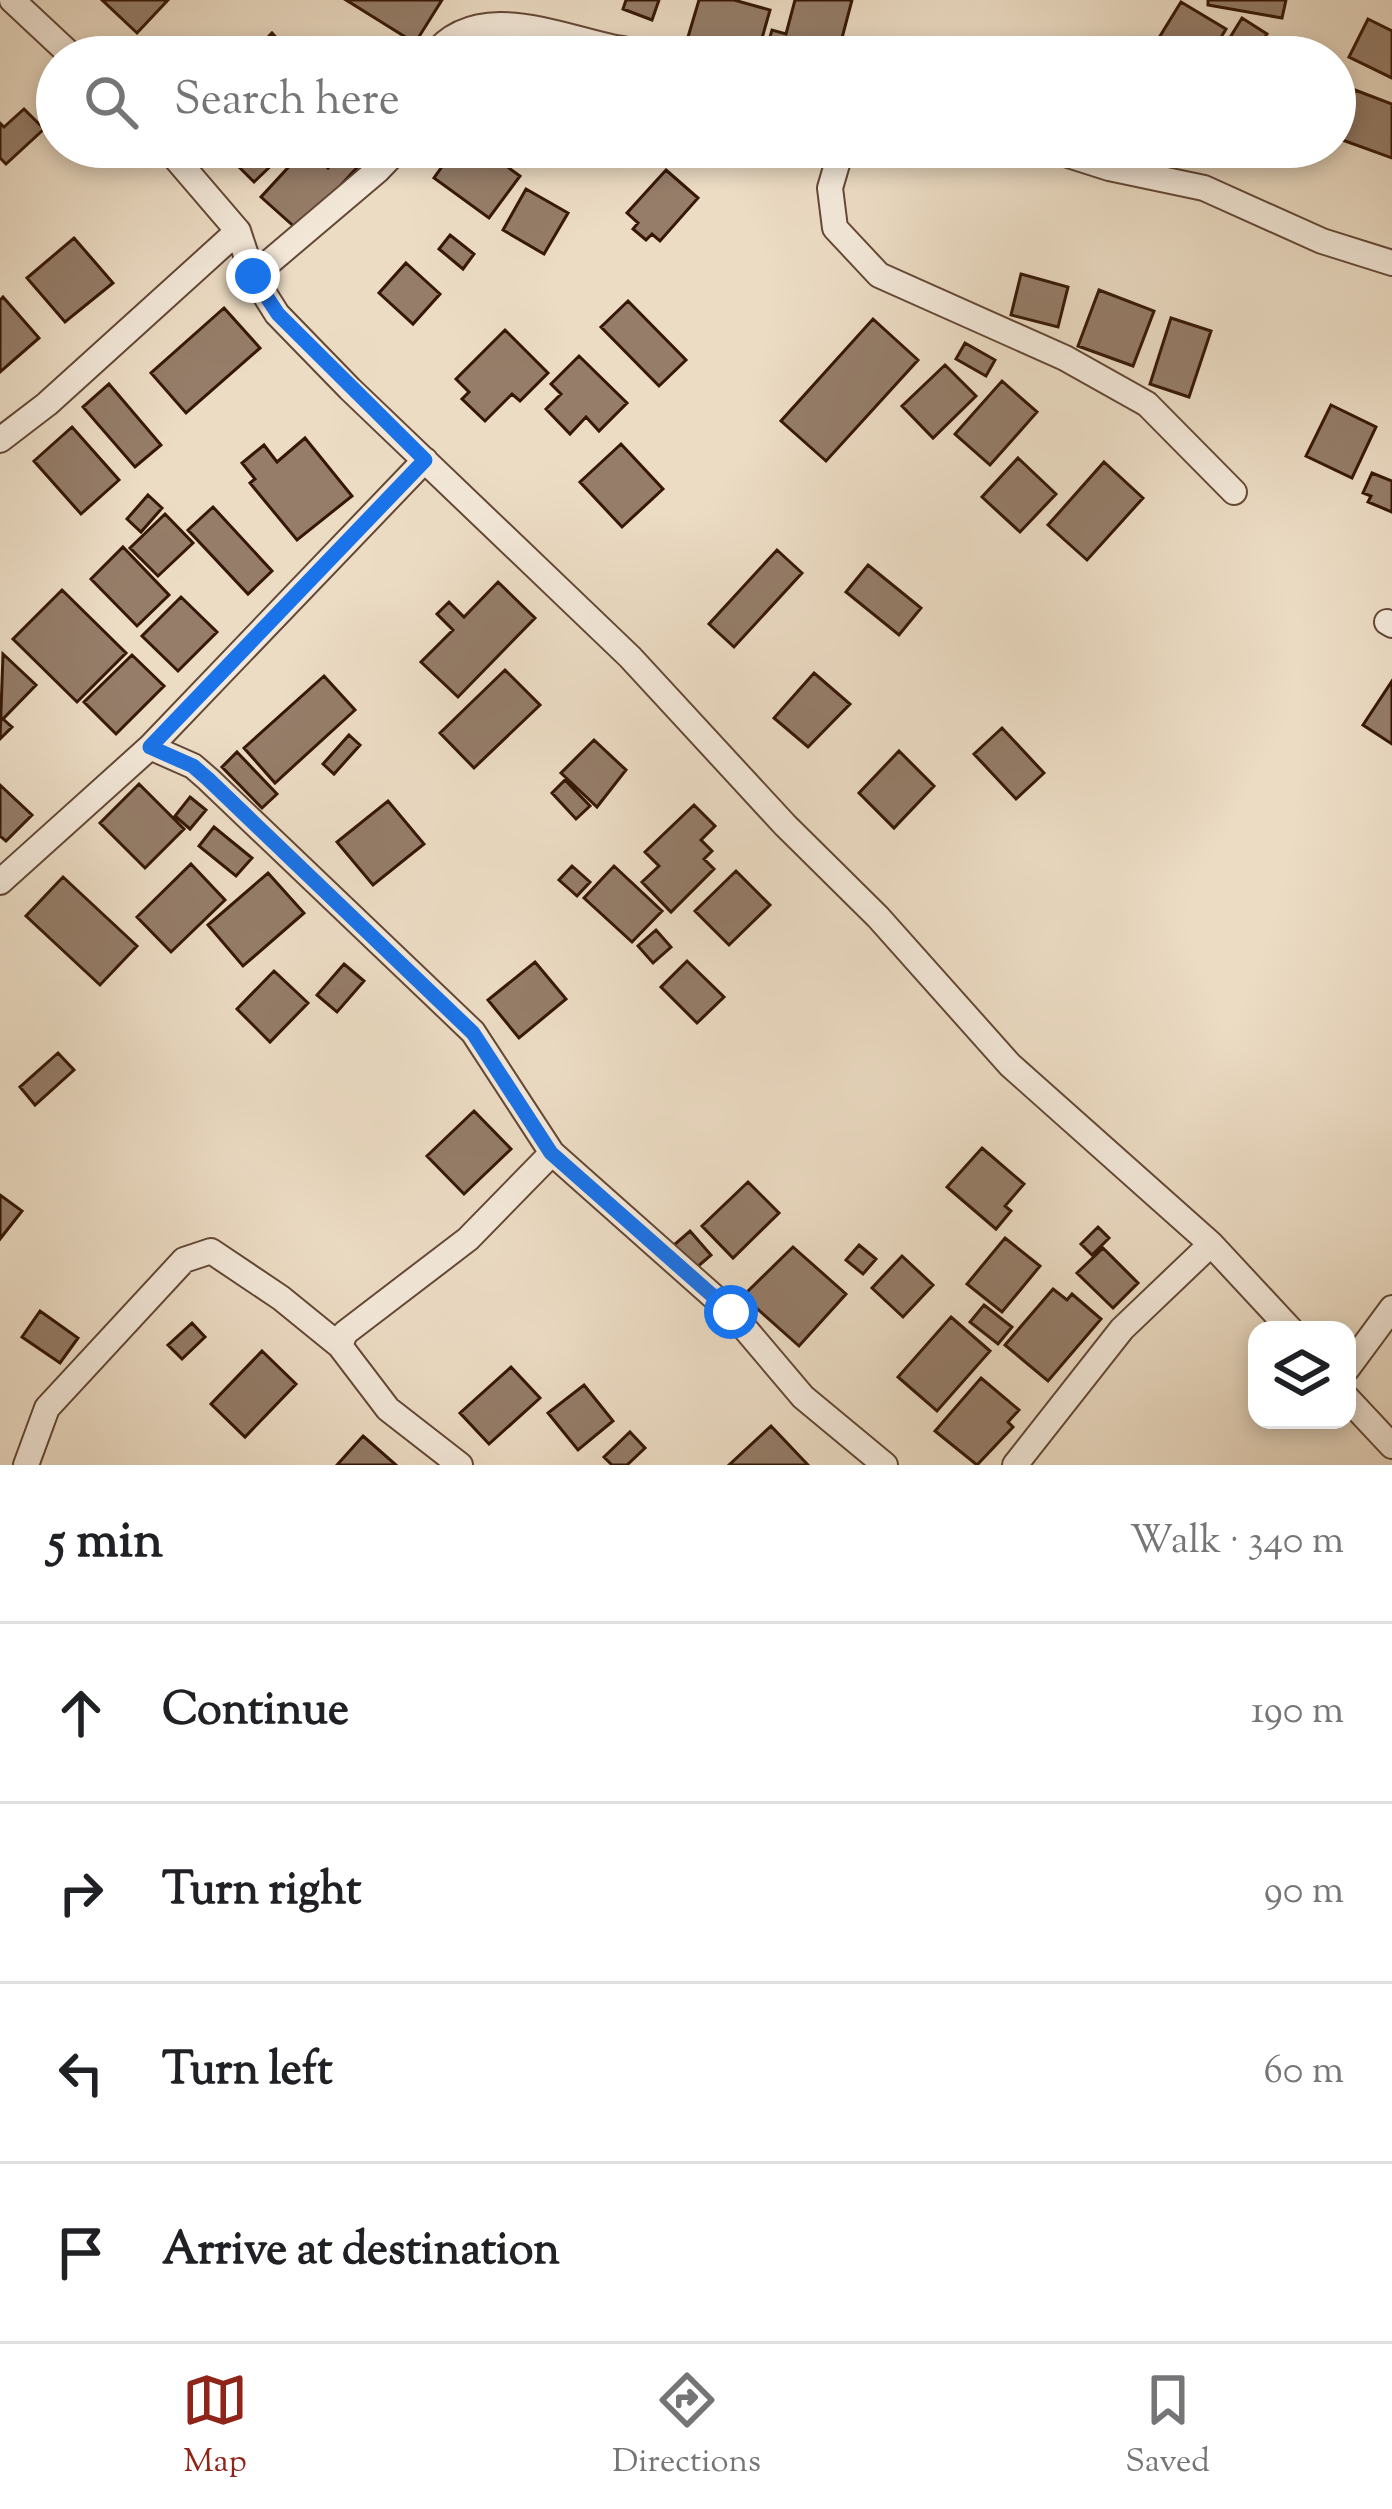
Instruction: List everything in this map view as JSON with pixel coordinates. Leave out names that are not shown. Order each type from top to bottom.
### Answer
[{"type":"street","points":[[13,0],[51,36]]},
{"type":"street","points":[[452,36],[472,23],[497,20],[526,22],[574,36]]},
{"type":"street","points":[[184,168],[238,231],[253,276],[278,314],[630,657],[784,825],[878,916],[1010,1065],[1210,1244],[1283,1321]]},
{"type":"street","points":[[253,276],[380,168]]},
{"type":"street","points":[[836,168],[830,188],[835,228],[879,275],[1065,358],[1147,404],[1234,492]]},
{"type":"street","points":[[1109,168],[1204,188],[1322,241],[1392,263]]},
{"type":"street","points":[[0,440],[47,404],[238,231]]},
{"type":"street","points":[[0,882],[150,747],[162,722],[425,460]]},
{"type":"street","points":[[150,747],[193,766],[208,779],[458,1018],[473,1033],[551,1153],[731,1312],[803,1397],[885,1465]]},
{"type":"street","points":[[340,1346],[345,1333],[468,1239],[551,1153]]},
{"type":"street","points":[[1015,1465],[1122,1328],[1210,1244]]},
{"type":"street","points":[[26,1465],[47,1408],[184,1260],[211,1251],[281,1298],[340,1346],[388,1408],[460,1465]]},
{"type":"street","points":[[1356,1357],[1392,1308]]},
{"type":"street","points":[[1356,1408],[1392,1446]]},
{"type":"building","points":[[102,0],[168,0],[137,33]]},
{"type":"building","points":[[346,0],[442,0],[419,36],[404,36]]},
{"type":"building","points":[[626,0],[659,0],[652,20],[623,9]]},
{"type":"building","points":[[699,0],[734,0],[770,10],[763,36],[688,36]]},
{"type":"building","points":[[795,0],[852,0],[843,36],[770,36],[772,30],[786,34]]},
{"type":"building","points":[[1208,0],[1286,0],[1282,18],[1208,5]]},
{"type":"building","points":[[1181,2],[1226,29],[1222,36],[1160,36]]},
{"type":"building","points":[[1242,18],[1267,34],[1266,36],[1231,36]]},
{"type":"building","points":[[1368,19],[1392,31],[1392,78],[1356,60],[1356,43]]},
{"type":"building","points":[[1356,90],[1392,104],[1392,158],[1356,145]]},
{"type":"building","points":[[24,109],[36,121],[36,136],[6,164],[0,158],[0,123],[4,127]]},
{"type":"building","points":[[240,168],[269,168],[254,182]]},
{"type":"building","points":[[288,168],[357,168],[299,231],[261,197]]},
{"type":"building","points":[[441,168],[509,168],[520,176],[489,218],[434,178]]},
{"type":"building","points":[[666,170],[698,198],[660,241],[652,234],[646,240],[633,229],[638,223],[627,213]]},
{"type":"building","points":[[526,189],[568,213],[544,254],[503,230]]},
{"type":"building","points":[[450,235],[474,254],[463,269],[439,249]]},
{"type":"building","points":[[74,238],[113,283],[65,322],[27,278]]},
{"type":"building","points":[[406,263],[440,294],[413,324],[379,293]]},
{"type":"building","points":[[1021,274],[1068,287],[1058,327],[1011,315]]},
{"type":"building","points":[[1099,290],[1154,311],[1133,366],[1078,346]]},
{"type":"building","points":[[3,297],[39,338],[0,372],[0,300]]},
{"type":"building","points":[[628,301],[686,360],[659,386],[601,327]]},
{"type":"building","points":[[224,308],[260,348],[186,413],[151,373]]},
{"type":"building","points":[[1171,318],[1211,331],[1189,397],[1150,384]]},
{"type":"building","points":[[873,319],[918,360],[826,461],[781,421]]},
{"type":"building","points":[[505,330],[548,373],[520,401],[512,394],[485,421],[462,399],[469,392],[456,379]]},
{"type":"building","points":[[965,343],[995,360],[986,376],[956,359]]},
{"type":"building","points":[[579,356],[627,403],[599,431],[586,417],[570,434],[546,409],[561,394],[551,384]]},
{"type":"building","points":[[945,365],[976,396],[933,438],[902,406]]},
{"type":"building","points":[[1002,381],[1037,412],[990,465],[955,434]]},
{"type":"building","points":[[109,384],[161,445],[135,467],[83,407]]},
{"type":"building","points":[[1331,405],[1376,427],[1352,478],[1306,456]]},
{"type":"building","points":[[72,427],[119,480],[81,514],[34,461]]},
{"type":"building","points":[[305,438],[352,496],[297,540],[250,483],[255,479],[242,463],[264,445],[277,462]]},
{"type":"building","points":[[621,444],[663,489],[622,527],[580,482]]},
{"type":"building","points":[[1018,458],[1056,494],[1020,532],[982,497]]},
{"type":"building","points":[[1104,462],[1143,498],[1087,560],[1048,525]]},
{"type":"building","points":[[1372,473],[1392,481],[1392,512],[1368,502],[1371,496],[1363,493]]},
{"type":"building","points":[[148,495],[162,508],[141,532],[127,519]]},
{"type":"building","points":[[213,507],[272,571],[248,594],[188,530]]},
{"type":"building","points":[[165,514],[193,543],[158,576],[130,548]]},
{"type":"building","points":[[123,547],[169,595],[137,626],[91,579]]},
{"type":"building","points":[[777,550],[802,573],[734,647],[709,624]]},
{"type":"building","points":[[868,565],[921,608],[899,635],[846,592]]},
{"type":"building","points":[[498,582],[535,618],[458,697],[421,662],[453,630],[437,614],[449,602],[464,617]]},
{"type":"building","points":[[62,590],[126,653],[77,702],[13,639]]},
{"type":"building","points":[[181,597],[217,632],[178,671],[142,636]]},
{"type":"building","points":[[3,654],[36,685],[3,719],[12,727],[0,739]]},
{"type":"building","points":[[132,655],[164,686],[116,734],[84,702]]},
{"type":"building","points":[[505,670],[540,705],[474,768],[440,733]]},
{"type":"building","points":[[814,673],[850,704],[808,747],[774,718]]},
{"type":"building","points":[[324,676],[355,710],[275,783],[244,748]]},
{"type":"building","points":[[1392,681],[1392,744],[1363,725]]},
{"type":"building","points":[[1002,728],[1044,773],[1016,799],[974,754]]},
{"type":"building","points":[[349,735],[360,745],[334,774],[323,764]]},
{"type":"building","points":[[594,740],[626,770],[597,807],[561,773]]},
{"type":"building","points":[[899,751],[934,786],[894,828],[859,793]]},
{"type":"building","points":[[237,752],[277,794],[262,808],[222,767]]},
{"type":"building","points":[[565,780],[590,806],[576,819],[552,793]]},
{"type":"building","points":[[139,784],[184,829],[145,868],[100,823]]},
{"type":"building","points":[[0,785],[32,815],[6,841],[0,836]]},
{"type":"building","points":[[190,797],[206,810],[190,829],[175,816]]},
{"type":"building","points":[[388,801],[424,844],[373,885],[337,842]]},
{"type":"building","points":[[694,805],[715,826],[701,840],[712,851],[704,859],[714,869],[671,912],[642,882],[659,866],[645,852]]},
{"type":"building","points":[[214,827],[252,858],[236,876],[199,846]]},
{"type":"building","points":[[191,864],[225,900],[171,952],[137,917]]},
{"type":"building","points":[[572,866],[590,882],[577,896],[559,880]]},
{"type":"building","points":[[614,866],[662,911],[632,942],[584,898]]},
{"type":"building","points":[[736,871],[770,905],[729,945],[695,911]]},
{"type":"building","points":[[268,873],[304,913],[243,966],[208,925]]},
{"type":"building","points":[[63,877],[137,946],[100,985],[26,916]]},
{"type":"building","points":[[656,930],[671,947],[653,963],[638,946]]},
{"type":"building","points":[[687,961],[724,997],[697,1023],[661,987]]},
{"type":"building","points":[[535,962],[566,999],[519,1038],[488,1000]]},
{"type":"building","points":[[344,964],[364,981],[337,1012],[317,995]]},
{"type":"building","points":[[274,971],[308,1003],[270,1042],[237,1009]]},
{"type":"building","points":[[58,1053],[74,1070],[35,1105],[20,1087]]},
{"type":"building","points":[[474,1111],[511,1149],[464,1194],[427,1156]]},
{"type":"building","points":[[982,1148],[1024,1184],[1005,1206],[1011,1211],[996,1229],[947,1187]]},
{"type":"building","points":[[748,1182],[779,1213],[733,1258],[702,1226]]},
{"type":"building","points":[[0,1195],[22,1211],[0,1239]]},
{"type":"building","points":[[1098,1227],[1109,1238],[1092,1255],[1081,1244]]},
{"type":"building","points":[[690,1231],[711,1255],[695,1269],[674,1245]]},
{"type":"building","points":[[1005,1238],[1040,1266],[1002,1312],[967,1284]]},
{"type":"building","points":[[859,1245],[876,1259],[863,1274],[846,1260]]},
{"type":"building","points":[[793,1247],[846,1294],[799,1346],[743,1296]]},
{"type":"building","points":[[1103,1248],[1138,1283],[1113,1308],[1077,1273]]},
{"type":"building","points":[[902,1256],[933,1285],[903,1317],[872,1288]]},
{"type":"building","points":[[1053,1289],[1067,1300],[1072,1294],[1101,1319],[1048,1381],[1005,1345]]},
{"type":"building","points":[[984,1305],[1012,1327],[998,1344],[970,1322]]},
{"type":"building","points":[[40,1311],[78,1338],[60,1363],[22,1337]]},
{"type":"building","points":[[951,1317],[990,1351],[937,1411],[898,1377]]},
{"type":"building","points":[[192,1323],[205,1337],[182,1359],[168,1345]]},
{"type":"building","points":[[262,1351],[296,1384],[245,1437],[211,1404]]},
{"type":"building","points":[[511,1367],[540,1398],[489,1444],[460,1413]]},
{"type":"building","points":[[981,1378],[1019,1410],[1008,1422],[1013,1427],[977,1465],[935,1431]]},
{"type":"building","points":[[584,1385],[613,1421],[578,1450],[548,1413]]},
{"type":"building","points":[[771,1426],[808,1465],[729,1465]]},
{"type":"building","points":[[630,1432],[645,1448],[627,1465],[612,1465],[604,1457]]},
{"type":"building","points":[[363,1436],[396,1465],[337,1465]]},
{"type":"route","points":[[253,276],[278,314],[425,460],[150,747],[193,766],[386,946],[473,1033],[551,1153],[731,1312]]}]
